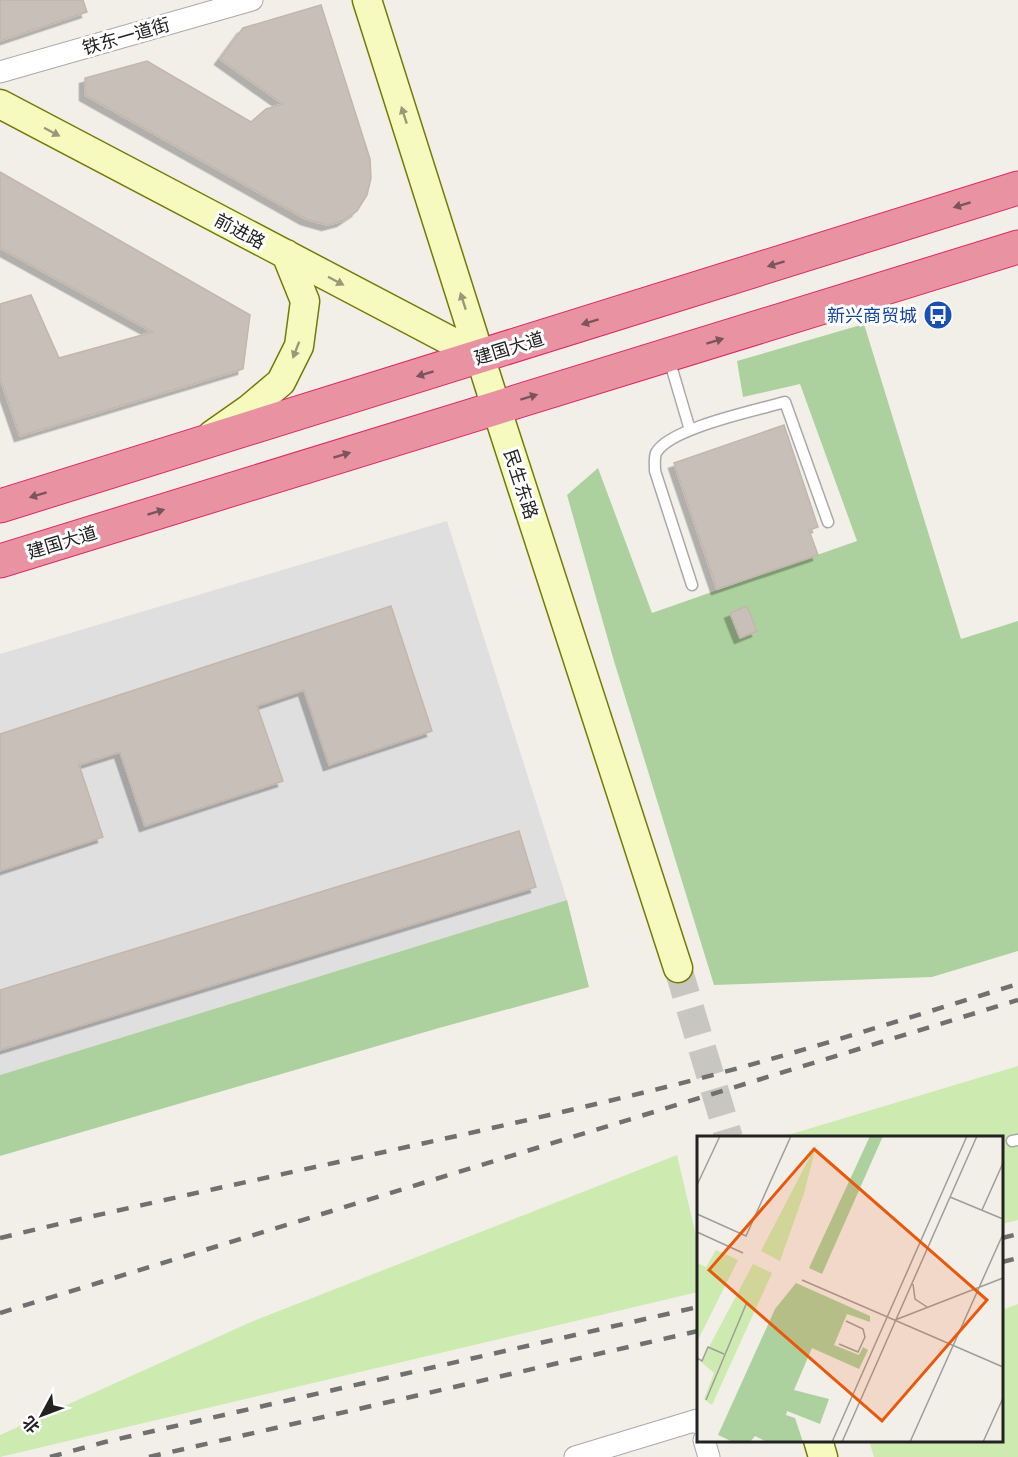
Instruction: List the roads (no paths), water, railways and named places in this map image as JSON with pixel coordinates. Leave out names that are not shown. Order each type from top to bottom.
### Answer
[{"type":"highway","name":"建国大道","points":[[0,506],[1018,188]]},
{"type":"highway","name":"建国大道","points":[[0,561],[1018,246]]},
{"type":"highway","points":[[71,485],[96,481],[111,485],[120,500],[118,516],[110,524],[94,532]]},
{"type":"main road","name":"民生东路","points":[[367,0],[678,968]]},
{"type":"main road","name":"前进路","points":[[0,104],[481,357]]},
{"type":"main road","points":[[201,442],[249,410],[281,382],[298,346],[305,301],[286,254]]},
{"type":"main road","points":[[819,1442],[823,1457]]},
{"type":"street","name":"铁东一道街","points":[[0,72],[252,0]]},
{"type":"street","points":[[575,1457],[697,1420]]},
{"type":"street","points":[[705,1442],[709,1457]]},
{"type":"lane","points":[[668,355],[690,430]]},
{"type":"lane","points":[[692,585],[655,471],[656,454],[666,442],[690,430],[785,402],[828,522]]},
{"type":"tunnel","points":[[678,968],[728,1136]]},
{"type":"railway","points":[[0,1238],[506,1125],[674,1085],[804,1050],[1018,984]]},
{"type":"railway","points":[[0,1313],[1018,1000]]},
{"type":"railway","points":[[1003,1238],[1018,1234]]},
{"type":"railway","points":[[1003,1262],[1018,1258]]},
{"type":"railway","points":[[50,1457],[105,1442],[697,1307]]},
{"type":"railway","points":[[149,1457],[697,1331]]},
{"type":"place","name":"新兴商贸城","points":[[938,315]]}]
